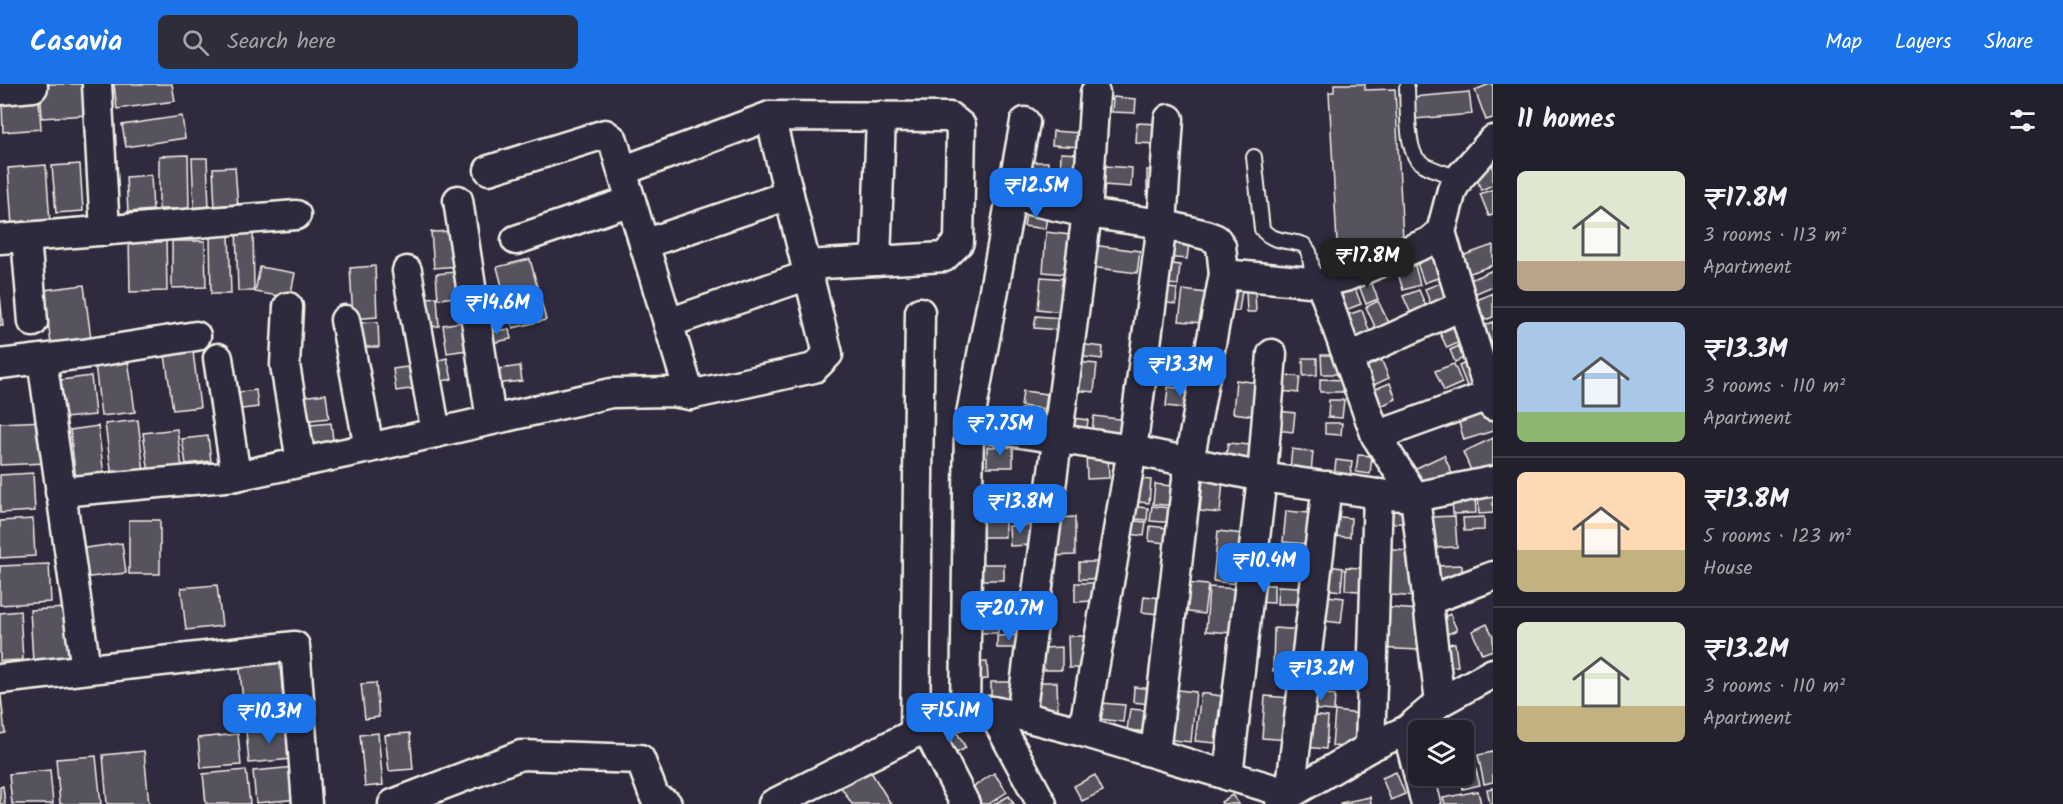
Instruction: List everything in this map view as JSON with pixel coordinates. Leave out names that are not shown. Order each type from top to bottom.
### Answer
[{"type":"street","points":[[97,84],[105,231]]},
{"type":"street","points":[[0,90],[33,87]]},
{"type":"street","points":[[1021,716],[1087,213],[1095,93]]},
{"type":"street","points":[[60,492],[236,476],[611,393],[671,392],[690,395],[814,368],[828,354],[770,116]]},
{"type":"street","points":[[622,171],[770,116],[950,117],[961,126],[959,242],[944,257],[876,261],[807,270],[668,323]]},
{"type":"street","points":[[876,261],[881,116]]},
{"type":"street","points":[[1083,732],[1132,450],[1162,224],[1169,119]]},
{"type":"street","points":[[1025,122],[969,425],[979,712],[1042,804]]},
{"type":"street","points":[[489,170],[605,134],[613,140],[690,395]]},
{"type":"street","points":[[1376,436],[1492,398],[1441,232],[1452,190],[1459,178],[1493,140]]},
{"type":"street","points":[[644,244],[789,195]]},
{"type":"street","points":[[1011,196],[1087,213],[1162,224],[1216,239],[1221,246],[1224,274],[1189,462],[1155,753]]},
{"type":"street","points":[[458,200],[491,420]]},
{"type":"street","points":[[516,240],[631,201]]},
{"type":"street","points":[[33,322],[13,238],[296,215]]},
{"type":"street","points":[[1224,274],[1317,283],[1345,277],[1429,242],[1441,232]]},
{"type":"street","points":[[407,272],[436,433]]},
{"type":"street","points":[[1317,283],[1348,358],[1376,436],[1415,497],[1440,702]]},
{"type":"street","points":[[1348,358],[1463,305]]},
{"type":"street","points":[[288,307],[285,365],[301,461]]},
{"type":"street","points":[[920,312],[921,730],[965,804]]},
{"type":"street","points":[[345,320],[369,448]]},
{"type":"street","points":[[0,364],[196,336]]},
{"type":"street","points":[[1228,776],[1262,477],[1272,354]]},
{"type":"street","points":[[218,358],[236,476]]},
{"type":"street","points":[[42,359],[86,669]]},
{"type":"street","points":[[969,425],[1132,450],[1262,477],[1378,494],[1415,497],[1493,481]]},
{"type":"street","points":[[1282,799],[1326,486]]},
{"type":"street","points":[[1370,747],[1378,494]]},
{"type":"street","points":[[1428,601],[1493,576]]},
{"type":"street","points":[[0,679],[295,646],[307,804]]},
{"type":"street","points":[[1282,799],[1370,747],[1407,730],[1440,702],[1493,672]]},
{"type":"street","points":[[772,804],[921,730],[979,712],[1021,716],[1083,732],[1228,776],[1282,799]]},
{"type":"street","points":[[1407,730],[1426,804]]},
{"type":"street","points":[[393,804],[521,755],[640,759],[654,802]]},
{"type":"lane","points":[[1407,88],[1411,150],[1426,166],[1459,178]]},
{"type":"lane","points":[[1254,157],[1262,229],[1267,236],[1304,245],[1310,252],[1317,283]]},
{"type":"building","points":[[40,84],[84,84],[87,115],[42,118]]},
{"type":"building","points":[[114,84],[172,84],[175,101],[117,109]]},
{"type":"building","points":[[1334,84],[1365,84],[1365,90],[1395,89],[1403,239],[1337,243],[1329,92],[1334,92]]},
{"type":"building","points":[[1493,84],[1493,118],[1486,120],[1475,90]]},
{"type":"building","points":[[1469,92],[1472,114],[1415,119],[1413,97]]},
{"type":"building","points":[[1113,97],[1136,99],[1135,113],[1112,112]]},
{"type":"building","points":[[39,100],[41,129],[3,132],[2,103]]},
{"type":"building","points":[[182,116],[185,138],[126,147],[122,125]]},
{"type":"building","points":[[1137,123],[1159,124],[1157,144],[1136,143]]},
{"type":"building","points":[[1053,131],[1081,133],[1080,147],[1052,145]]},
{"type":"building","points":[[1061,153],[1080,154],[1079,181],[1060,180]]},
{"type":"building","points":[[188,155],[189,209],[159,209],[159,156]]},
{"type":"building","points":[[192,158],[207,158],[209,208],[194,208]]},
{"type":"building","points":[[1033,162],[1048,162],[1048,175],[1032,175]]},
{"type":"building","points":[[80,164],[83,211],[56,213],[52,166]]},
{"type":"building","points":[[46,165],[50,223],[12,226],[8,168]]},
{"type":"building","points":[[1493,165],[1493,185],[1481,190],[1474,172]]},
{"type":"building","points":[[1105,166],[1132,168],[1131,187],[1103,185]]},
{"type":"building","points":[[235,167],[238,207],[215,209],[213,168]]},
{"type":"building","points":[[1147,170],[1160,170],[1160,198],[1147,198]]},
{"type":"building","points":[[151,175],[153,210],[128,212],[126,177]]},
{"type":"building","points":[[1493,189],[1493,215],[1489,216],[1480,194]]},
{"type":"building","points":[[1027,208],[1048,212],[1045,229],[1024,226]]},
{"type":"building","points":[[253,226],[254,291],[238,291],[236,227]]},
{"type":"building","points":[[456,231],[458,266],[434,268],[431,232]]},
{"type":"building","points":[[1046,232],[1070,235],[1066,274],[1043,272]]},
{"type":"building","points":[[210,235],[229,235],[231,294],[211,294]]},
{"type":"building","points":[[129,237],[166,237],[167,291],[130,292]]},
{"type":"building","points":[[1165,240],[1189,243],[1187,259],[1163,257]]},
{"type":"building","points":[[172,241],[205,241],[206,287],[172,288]]},
{"type":"building","points":[[1092,245],[1140,251],[1137,273],[1090,267]]},
{"type":"building","points":[[1493,245],[1493,265],[1465,275],[1459,257]]},
{"type":"building","points":[[1433,250],[1443,276],[1424,283],[1415,257]]},
{"type":"building","points":[[530,259],[546,320],[513,328],[497,267]]},
{"type":"building","points":[[1414,262],[1420,285],[1403,290],[1396,267]]},
{"type":"building","points":[[1164,263],[1180,265],[1178,285],[1161,283]]},
{"type":"building","points":[[375,266],[377,317],[353,319],[350,268]]},
{"type":"building","points":[[260,267],[295,273],[290,298],[255,292]]},
{"type":"building","points":[[1493,270],[1493,286],[1474,294],[1468,281]]},
{"type":"building","points":[[455,272],[457,297],[438,299],[436,274]]},
{"type":"building","points":[[1368,274],[1378,299],[1366,304],[1356,278]]},
{"type":"building","points":[[1041,277],[1067,279],[1063,312],[1038,309]]},
{"type":"building","points":[[1352,280],[1361,304],[1343,311],[1334,286]]},
{"type":"building","points":[[1446,281],[1451,296],[1430,303],[1425,289]]},
{"type":"building","points":[[84,285],[91,339],[51,344],[44,290]]},
{"type":"building","points":[[1159,287],[1177,289],[1176,304],[1157,302]]},
{"type":"building","points":[[1229,289],[1242,290],[1239,311],[1226,310]]},
{"type":"building","points":[[1183,290],[1206,293],[1202,323],[1179,321]]},
{"type":"building","points":[[1419,290],[1427,309],[1412,316],[1403,296]]},
{"type":"building","points":[[1246,291],[1255,291],[1256,312],[1247,312]]},
{"type":"building","points":[[1493,293],[1493,317],[1485,320],[1477,300]]},
{"type":"building","points":[[0,295],[3,326],[0,326]]},
{"type":"building","points":[[437,297],[439,326],[420,328],[417,299]]},
{"type":"building","points":[[1378,301],[1391,327],[1378,333],[1366,307]]},
{"type":"building","points":[[504,308],[507,323],[479,328],[477,313]]},
{"type":"building","points":[[1362,310],[1372,339],[1352,346],[1341,317]]},
{"type":"building","points":[[1036,316],[1061,318],[1060,330],[1034,328]]},
{"type":"building","points":[[378,322],[379,347],[357,347],[356,323]]},
{"type":"building","points":[[462,322],[467,350],[447,353],[443,325]]},
{"type":"building","points":[[1493,322],[1493,346],[1484,326]]},
{"type":"building","points":[[1460,324],[1467,339],[1447,348],[1440,333]]},
{"type":"building","points":[[509,329],[511,339],[486,344],[484,333]]},
{"type":"building","points":[[1466,343],[1471,355],[1455,362],[1450,350]]},
{"type":"building","points":[[192,344],[200,407],[173,410],[164,348]]},
{"type":"building","points":[[1078,344],[1103,347],[1102,359],[1076,356]]},
{"type":"building","points":[[127,351],[135,412],[101,416],[94,355]]},
{"type":"building","points":[[1175,353],[1196,355],[1195,372],[1174,370]]},
{"type":"building","points":[[1379,354],[1389,378],[1372,386],[1361,361]]},
{"type":"building","points":[[1321,355],[1340,355],[1340,374],[1322,374]]},
{"type":"building","points":[[447,358],[452,379],[433,383],[428,363]]},
{"type":"building","points":[[1303,358],[1317,358],[1317,375],[1303,376]]},
{"type":"building","points":[[1472,360],[1484,385],[1469,391],[1459,366]]},
{"type":"building","points":[[1077,362],[1097,364],[1094,392],[1073,390]]},
{"type":"building","points":[[1454,364],[1462,383],[1444,391],[1435,371]]},
{"type":"building","points":[[414,366],[417,388],[396,391],[393,369]]},
{"type":"building","points":[[520,366],[522,381],[494,384],[492,370]]},
{"type":"building","points":[[1274,374],[1300,377],[1298,393],[1272,390]]},
{"type":"building","points":[[91,376],[95,415],[65,418],[61,380]]},
{"type":"building","points":[[1320,379],[1344,380],[1343,392],[1320,392]]},
{"type":"building","points":[[1236,380],[1266,384],[1262,417],[1233,413]]},
{"type":"building","points":[[1390,383],[1396,399],[1381,406],[1373,390]]},
{"type":"building","points":[[1168,387],[1195,390],[1193,409],[1166,406]]},
{"type":"building","points":[[256,390],[258,407],[234,410],[232,393]]},
{"type":"building","points":[[1023,391],[1047,394],[1045,409],[1021,406]]},
{"type":"building","points":[[326,394],[329,418],[302,421],[299,397]]},
{"type":"building","points":[[1329,400],[1344,400],[1342,418],[1328,417]]},
{"type":"building","points":[[1487,403],[1493,421],[1493,431],[1464,440],[1456,413]]},
{"type":"building","points":[[1021,409],[1044,412],[1042,428],[1020,426]]},
{"type":"building","points":[[1270,410],[1295,413],[1293,432],[1268,429]]},
{"type":"building","points":[[1094,416],[1134,421],[1131,440],[1091,436]]},
{"type":"building","points":[[1065,417],[1088,420],[1086,435],[1063,432]]},
{"type":"building","points":[[138,420],[144,473],[112,477],[105,424]]},
{"type":"building","points":[[45,421],[47,463],[0,465],[0,423]]},
{"type":"building","points":[[331,423],[334,448],[304,452],[300,426]]},
{"type":"building","points":[[1325,423],[1342,423],[1341,435],[1325,434]]},
{"type":"building","points":[[98,426],[104,476],[76,479],[70,430]]},
{"type":"building","points":[[177,429],[182,468],[149,473],[143,433]]},
{"type":"building","points":[[208,436],[211,461],[186,464],[182,439]]},
{"type":"building","points":[[1493,438],[1493,466],[1473,475],[1463,452]]},
{"type":"building","points":[[1228,443],[1261,446],[1258,467],[1225,463]]},
{"type":"building","points":[[1013,446],[1013,467],[987,467],[987,447]]},
{"type":"building","points":[[1292,449],[1313,452],[1311,472],[1290,469]]},
{"type":"building","points":[[1086,453],[1108,453],[1109,478],[1087,479]]},
{"type":"building","points":[[1358,455],[1372,456],[1370,474],[1356,472]]},
{"type":"building","points":[[1444,455],[1453,476],[1418,491],[1410,471]]},
{"type":"building","points":[[1336,460],[1352,462],[1350,478],[1334,477]]},
{"type":"building","points":[[33,473],[35,511],[0,513],[0,475]]},
{"type":"building","points":[[1129,478],[1151,480],[1149,503],[1127,501]]},
{"type":"building","points":[[1203,479],[1223,481],[1220,513],[1200,511]]},
{"type":"building","points":[[1155,484],[1179,487],[1176,506],[1153,504]]},
{"type":"building","points":[[1493,494],[1493,513],[1479,514],[1478,495]]},
{"type":"building","points":[[1475,495],[1476,513],[1453,514],[1452,496]]},
{"type":"building","points":[[1410,505],[1410,523],[1380,523],[1380,506]]},
{"type":"building","points":[[1127,506],[1148,508],[1147,520],[1126,518]]},
{"type":"building","points":[[1152,506],[1177,509],[1176,523],[1150,521]]},
{"type":"building","points":[[979,509],[1005,509],[1005,537],[979,537]]},
{"type":"building","points":[[1286,511],[1309,513],[1307,544],[1283,542]]},
{"type":"building","points":[[1329,516],[1351,518],[1350,537],[1327,536]]},
{"type":"building","points":[[1455,516],[1457,547],[1432,548],[1431,517]]},
{"type":"building","points":[[1075,517],[1075,555],[1051,556],[1051,518]]},
{"type":"building","points":[[1484,517],[1484,530],[1464,531],[1463,518]]},
{"type":"building","points":[[33,519],[35,556],[0,558],[0,521]]},
{"type":"building","points":[[129,520],[160,520],[160,574],[129,574]]},
{"type":"building","points":[[1123,520],[1146,522],[1144,536],[1122,533]]},
{"type":"building","points":[[1031,525],[1031,545],[1010,546],[1009,526]]},
{"type":"building","points":[[1150,526],[1176,529],[1174,544],[1149,541]]},
{"type":"building","points":[[1218,531],[1243,534],[1237,584],[1213,581]]},
{"type":"building","points":[[122,543],[126,573],[81,578],[78,549]]},
{"type":"building","points":[[1382,549],[1421,552],[1417,597],[1378,594]]},
{"type":"building","points":[[1079,562],[1099,562],[1099,579],[1079,579]]},
{"type":"building","points":[[49,564],[51,602],[0,605],[0,566]]},
{"type":"building","points":[[980,564],[1004,564],[1004,580],[980,580]]},
{"type":"building","points":[[1462,565],[1462,585],[1435,585],[1435,566]]},
{"type":"building","points":[[1327,566],[1343,568],[1341,591],[1325,589]]},
{"type":"building","points":[[1346,567],[1373,569],[1371,592],[1345,590]]},
{"type":"building","points":[[1075,583],[1093,583],[1093,601],[1075,602]]},
{"type":"building","points":[[1184,583],[1208,585],[1204,614],[1181,611]]},
{"type":"building","points":[[217,585],[222,626],[186,630],[181,588]]},
{"type":"building","points":[[1255,585],[1274,585],[1274,603],[1254,602]]},
{"type":"building","points":[[1278,586],[1299,587],[1299,604],[1277,604]]},
{"type":"building","points":[[1209,587],[1237,589],[1233,633],[1206,631]]},
{"type":"building","points":[[1319,595],[1344,598],[1341,623],[1317,620]]},
{"type":"building","points":[[1144,596],[1168,599],[1166,615],[1142,612]]},
{"type":"building","points":[[1377,607],[1421,610],[1419,650],[1375,648]]},
{"type":"building","points":[[67,608],[70,659],[33,662],[30,610]]},
{"type":"building","points":[[20,611],[23,660],[0,661],[0,613]]},
{"type":"building","points":[[1450,614],[1457,630],[1443,636],[1436,621]]},
{"type":"building","points":[[971,620],[998,620],[998,633],[972,633]]},
{"type":"building","points":[[1487,624],[1493,636],[1493,650],[1482,654],[1472,631]]},
{"type":"building","points":[[1274,628],[1303,630],[1299,672],[1273,671]]},
{"type":"building","points":[[1020,635],[1020,648],[997,648],[997,636]]},
{"type":"building","points":[[1068,636],[1085,636],[1085,668],[1069,668]]},
{"type":"building","points":[[1455,643],[1458,666],[1443,667],[1440,645]]},
{"type":"building","points":[[1062,647],[1062,670],[1043,670],[1043,648]]},
{"type":"building","points":[[279,655],[285,720],[245,724],[239,658]]},
{"type":"building","points":[[972,662],[987,662],[988,679],[973,680]]},
{"type":"building","points":[[991,682],[1017,682],[1017,702],[991,702]]},
{"type":"building","points":[[1033,682],[1057,682],[1058,714],[1033,714]]},
{"type":"building","points":[[376,683],[379,717],[365,719],[361,684]]},
{"type":"building","points":[[0,687],[5,733],[0,734]]},
{"type":"building","points":[[1134,687],[1161,690],[1159,705],[1133,702]]},
{"type":"building","points":[[1169,689],[1196,692],[1191,742],[1164,739]]},
{"type":"building","points":[[1309,692],[1335,695],[1334,711],[1308,709]]},
{"type":"building","points":[[1201,693],[1221,696],[1215,743],[1195,741]]},
{"type":"building","points":[[1265,696],[1291,698],[1288,740],[1262,738]]},
{"type":"building","points":[[1101,703],[1125,705],[1123,722],[1100,719]]},
{"type":"building","points":[[1130,709],[1154,711],[1151,732],[1127,730]]},
{"type":"building","points":[[1335,711],[1360,714],[1357,748],[1332,746]]},
{"type":"building","points":[[1307,715],[1328,717],[1326,749],[1304,747]]},
{"type":"building","points":[[289,727],[292,759],[249,763],[246,731]]},
{"type":"building","points":[[955,729],[966,748],[945,759],[934,740]]},
{"type":"building","points":[[378,733],[383,785],[365,787],[360,735]]},
{"type":"building","points":[[410,733],[413,769],[389,771],[385,735]]},
{"type":"building","points":[[238,734],[241,765],[201,768],[198,738]]},
{"type":"building","points":[[144,751],[149,804],[107,804],[103,755]]},
{"type":"building","points":[[1493,752],[1493,782],[1484,784],[1478,755]]},
{"type":"building","points":[[96,756],[101,804],[60,804],[56,759]]},
{"type":"building","points":[[1474,763],[1480,785],[1463,789],[1462,786],[1474,786]]},
{"type":"building","points":[[866,764],[891,804],[852,804],[837,781]]},
{"type":"building","points":[[295,767],[299,799],[256,803],[253,771]]},
{"type":"building","points":[[50,770],[53,804],[12,804],[9,774]]},
{"type":"building","points":[[246,770],[250,804],[206,804],[203,774]]},
{"type":"building","points":[[1396,772],[1405,794],[1391,800],[1382,778]]},
{"type":"building","points":[[994,773],[1007,792],[989,804],[970,804],[963,794]]},
{"type":"building","points":[[1095,775],[1103,791],[1082,801],[1074,786]]},
{"type":"building","points":[[3,786],[5,804],[0,804],[0,787]]},
{"type":"building","points":[[1493,788],[1493,804],[1490,804],[1487,789]]},
{"type":"building","points":[[1478,791],[1481,804],[1445,804],[1443,798]]},
{"type":"building","points":[[1232,795],[1239,804],[1222,804],[1221,802]]},
{"type":"building","points":[[1009,796],[1014,804],[994,804]]},
{"type":"building","points":[[1370,797],[1371,804],[1340,804],[1340,803]]}]
